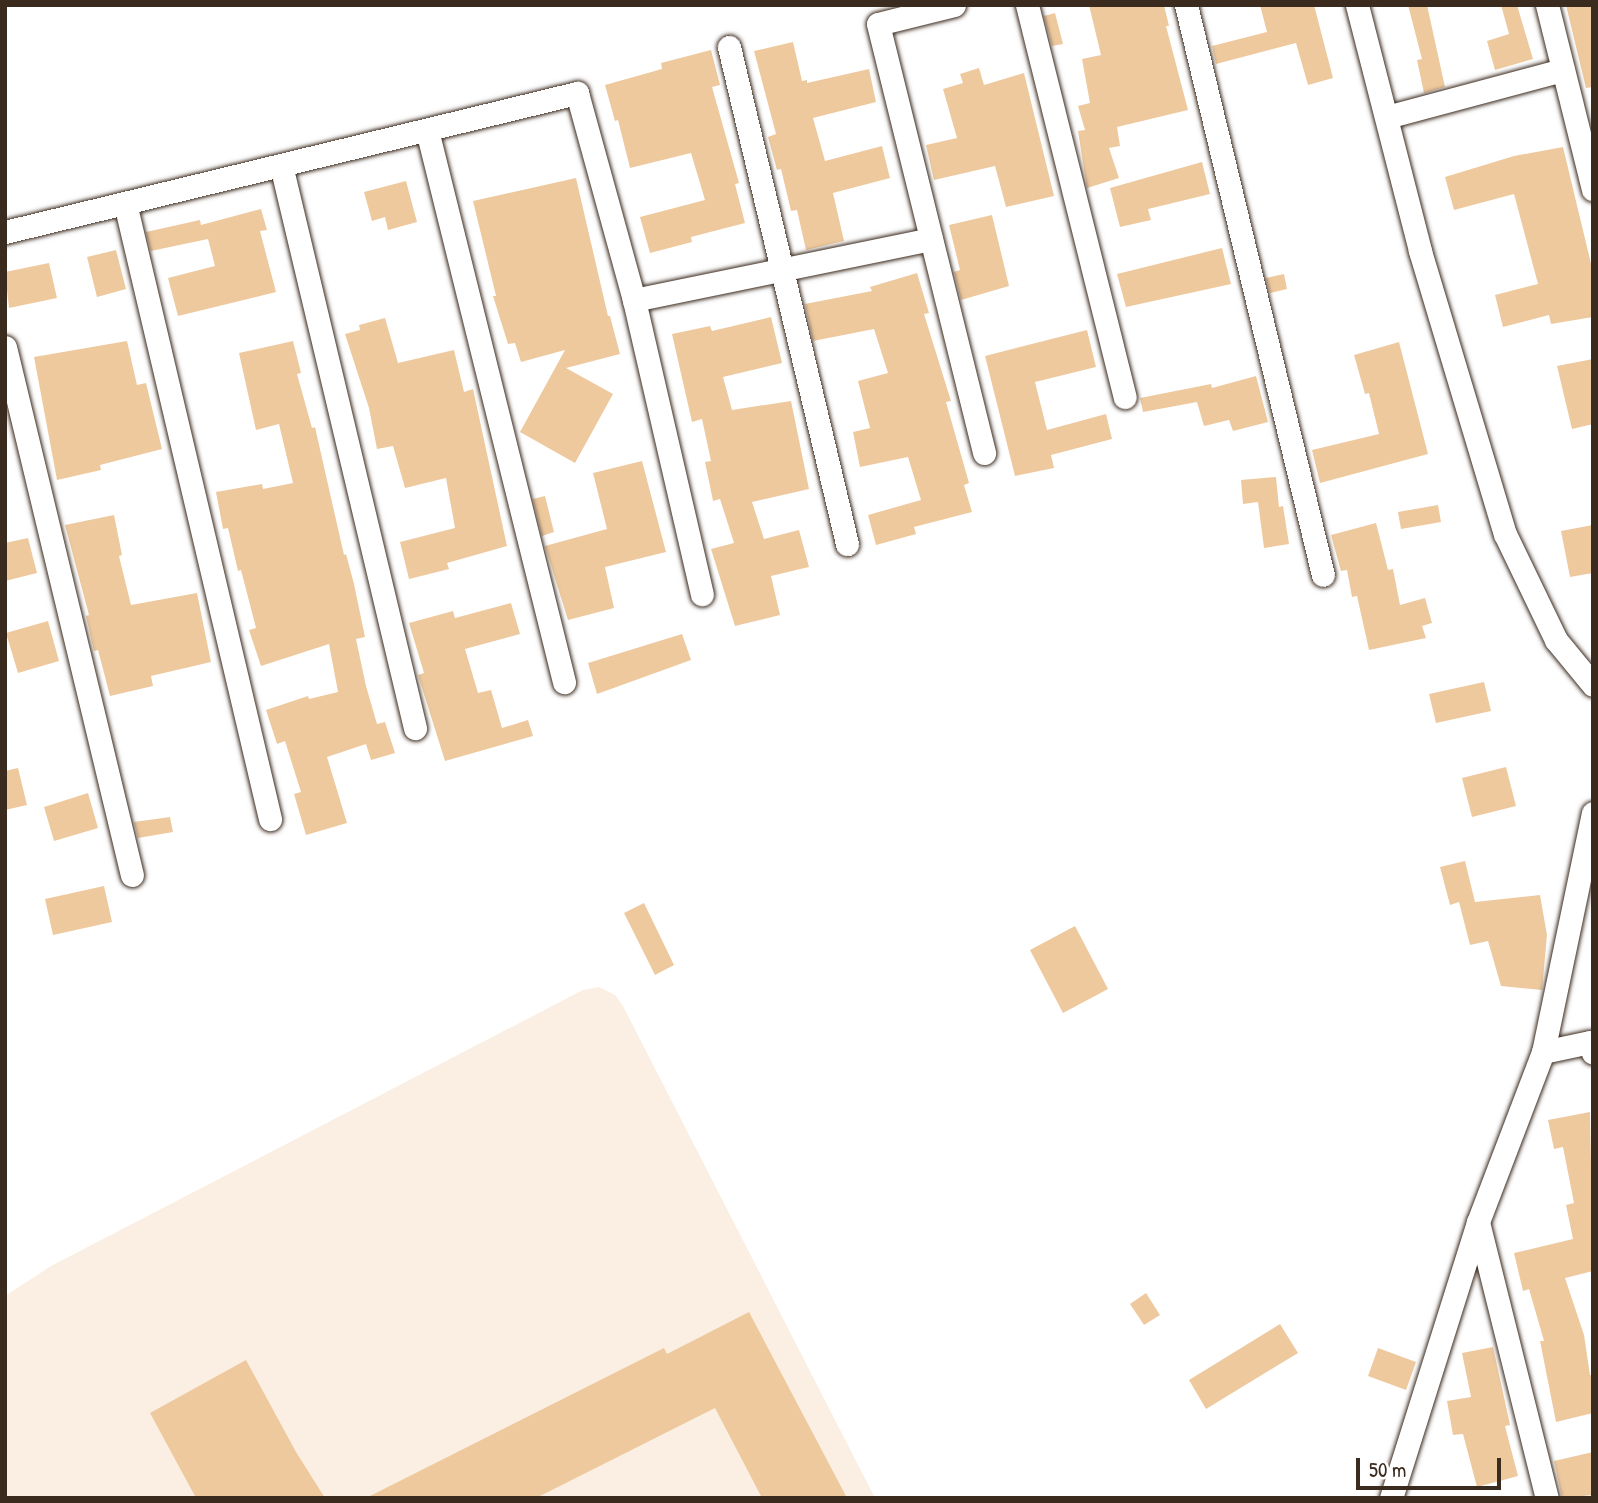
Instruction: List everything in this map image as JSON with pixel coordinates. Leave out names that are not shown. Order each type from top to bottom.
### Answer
[{"type":"street","points":[[954,5],[878,24],[984,453]]},
{"type":"street","points":[[1027,5],[1125,397]]},
{"type":"street","points":[[1186,5],[1323,575]]},
{"type":"street","points":[[1357,5],[1420,251],[1505,534],[1556,640],[1593,685]]},
{"type":"street","points":[[1547,5],[1593,189]]},
{"type":"street","points":[[729,47],[847,544]]},
{"type":"street","points":[[1387,117],[1563,70]]},
{"type":"street","points":[[5,232],[576,93],[635,300],[702,594]]},
{"type":"street","points":[[427,130],[564,682]]},
{"type":"street","points":[[281,165],[415,728]]},
{"type":"street","points":[[125,203],[270,819]]},
{"type":"street","points":[[635,300],[931,239]]},
{"type":"street","points":[[5,347],[132,875]]},
{"type":"street","points":[[1391,1498],[1478,1222],[1543,1052],[1589,848],[1593,813]]},
{"type":"street","points":[[1543,1052],[1590,1042],[1593,1053]]},
{"type":"street","points":[[1478,1222],[1547,1498]]},
{"type":"shaded area","points":[[599,987],[615,995],[623,1006],[875,1498],[5,1498],[5,1296],[51,1266],[583,990]]},
{"type":"building","points":[[1089,5],[1164,5],[1169,26],[1166,26],[1188,110],[1117,127],[1120,146],[1109,148],[1119,178],[1087,188],[1078,131],[1085,130],[1078,106],[1090,103],[1082,59],[1101,55]]},
{"type":"building","points":[[1260,5],[1314,5],[1333,78],[1308,85],[1296,43],[1216,64],[1212,46],[1267,32]]},
{"type":"building","points":[[1408,5],[1427,5],[1445,87],[1424,93],[1417,60],[1422,59]]},
{"type":"building","points":[[1501,5],[1517,5],[1533,59],[1495,70],[1487,41],[1509,34]]},
{"type":"building","points":[[1566,5],[1593,5],[1593,87],[1586,88]]},
{"type":"building","points":[[1055,13],[1063,44],[1052,46],[1044,16]]},
{"type":"building","points":[[793,42],[802,81],[807,80],[807,83],[869,69],[876,102],[813,118],[825,161],[882,146],[890,178],[833,193],[844,241],[806,250],[797,210],[791,211],[781,169],[777,170],[768,137],[776,134],[754,51]]},
{"type":"building","points":[[711,50],[720,85],[712,87],[739,183],[735,184],[745,223],[691,237],[692,242],[650,253],[640,217],[705,200],[691,153],[630,168],[618,120],[615,121],[605,85],[662,69],[661,63]]},
{"type":"building","points":[[979,68],[984,85],[1024,73],[1054,196],[1006,207],[995,166],[934,180],[926,145],[957,138],[943,89],[963,83],[960,74]]},
{"type":"building","points":[[1563,147],[1593,272],[1593,317],[1551,324],[1549,315],[1503,327],[1495,295],[1538,284],[1514,194],[1454,210],[1445,177],[1514,156]]},
{"type":"building","points":[[1202,162],[1210,194],[1148,209],[1151,220],[1120,227],[1110,188]]},
{"type":"building","points":[[576,178],[608,316],[620,354],[566,368],[613,394],[575,463],[520,432],[565,350],[521,362],[515,343],[508,344],[493,296],[496,296],[473,201]]},
{"type":"building","points":[[406,181],[417,222],[388,230],[385,217],[372,221],[364,192]]},
{"type":"building","points":[[261,209],[267,230],[260,231],[276,292],[178,316],[168,278],[215,266],[208,239],[151,251],[146,232],[200,220],[201,225]]},
{"type":"building","points":[[992,215],[1009,286],[961,300],[954,272],[960,270],[949,225]]},
{"type":"building","points":[[1222,248],[1231,284],[1126,307],[1117,274]]},
{"type":"building","points":[[116,250],[126,289],[97,297],[87,257]]},
{"type":"building","points":[[49,263],[57,298],[9,308],[5,272]]},
{"type":"building","points":[[917,273],[929,313],[924,314],[951,401],[946,402],[969,483],[964,485],[972,512],[914,527],[916,534],[876,545],[868,515],[921,500],[908,457],[860,467],[853,432],[870,428],[858,381],[888,373],[874,329],[813,341],[805,304],[872,291],[870,287]]},
{"type":"building","points":[[1284,274],[1287,289],[1270,293],[1266,278]]},
{"type":"building","points":[[771,317],[782,363],[723,377],[732,410],[791,401],[809,489],[752,502],[764,539],[799,530],[809,567],[771,576],[780,615],[735,626],[711,549],[734,543],[720,499],[713,501],[705,462],[711,461],[702,419],[692,422],[672,334],[710,326],[712,331]]},
{"type":"building","points":[[385,318],[398,363],[454,350],[464,392],[473,389],[507,546],[447,563],[449,569],[409,579],[400,542],[455,528],[446,478],[405,488],[393,446],[377,449],[369,408],[345,334],[360,330],[359,325]]},
{"type":"building","points":[[1087,330],[1096,367],[1035,382],[1047,430],[1106,414],[1112,439],[1051,455],[1054,468],[1015,476],[985,356]]},
{"type":"building","points":[[127,341],[137,385],[146,383],[162,449],[100,465],[101,470],[57,480],[34,357]]},
{"type":"building","points":[[293,341],[301,373],[297,374],[312,428],[315,427],[344,555],[346,554],[354,584],[365,637],[356,639],[366,686],[377,724],[385,722],[395,753],[371,760],[366,744],[327,757],[347,823],[306,835],[294,794],[301,792],[285,741],[277,744],[266,710],[308,696],[309,699],[338,692],[329,644],[261,666],[249,630],[256,628],[241,570],[238,571],[228,528],[223,529],[216,492],[262,484],[263,489],[293,483],[279,424],[256,430],[239,353]]},
{"type":"building","points":[[1399,342],[1428,454],[1320,483],[1312,450],[1379,434],[1369,393],[1365,394],[1354,355]]},
{"type":"building","points":[[1593,359],[1593,424],[1572,429],[1557,366]]},
{"type":"building","points":[[1256,376],[1268,422],[1233,431],[1229,420],[1204,426],[1197,402],[1143,412],[1140,398],[1211,384],[1212,388]]},
{"type":"building","points":[[642,461],[666,552],[605,567],[614,608],[568,620],[545,546],[607,529],[593,473]]},
{"type":"building","points":[[1276,477],[1279,507],[1283,506],[1289,544],[1264,548],[1258,502],[1243,504],[1241,480]]},
{"type":"building","points":[[545,496],[554,532],[542,536],[533,499]]},
{"type":"building","points":[[1438,505],[1441,522],[1401,529],[1398,512]]},
{"type":"building","points":[[114,515],[122,555],[119,556],[131,605],[197,593],[211,662],[151,676],[153,686],[110,696],[98,650],[94,651],[86,616],[89,615],[65,525]]},
{"type":"building","points":[[1376,523],[1388,570],[1393,569],[1400,605],[1425,598],[1432,623],[1422,626],[1426,638],[1369,650],[1357,596],[1352,597],[1347,570],[1341,571],[1331,535]]},
{"type":"building","points":[[1593,525],[1593,573],[1570,577],[1561,531]]},
{"type":"building","points":[[28,538],[37,573],[5,581],[5,543]]},
{"type":"building","points":[[511,603],[520,634],[465,649],[478,693],[491,690],[502,728],[528,720],[533,736],[445,761],[418,675],[424,673],[409,623],[453,611],[455,618]]},
{"type":"building","points":[[48,621],[59,661],[18,673],[6,633]]},
{"type":"building","points":[[682,634],[691,660],[597,694],[588,663]]},
{"type":"building","points":[[1484,682],[1491,711],[1436,723],[1429,694]]},
{"type":"building","points":[[1506,767],[1516,806],[1472,817],[1462,778]]},
{"type":"building","points":[[18,768],[27,805],[5,810],[5,771]]},
{"type":"building","points":[[88,793],[98,828],[54,841],[44,807]]},
{"type":"building","points":[[170,817],[173,832],[138,838],[134,822]]},
{"type":"building","points":[[1465,861],[1475,902],[1540,895],[1547,935],[1542,990],[1501,986],[1488,941],[1470,945],[1459,902],[1450,905],[1440,867]]},
{"type":"building","points":[[104,886],[112,922],[53,935],[45,899]]},
{"type":"building","points":[[644,903],[674,965],[655,975],[624,913]]},
{"type":"building","points":[[1075,926],[1108,989],[1063,1013],[1030,950]]},
{"type":"building","points":[[1590,1112],[1593,1271],[1565,1278],[1584,1335],[1590,1375],[1593,1375],[1593,1413],[1556,1422],[1540,1341],[1544,1341],[1529,1289],[1523,1291],[1514,1253],[1573,1239],[1566,1205],[1574,1203],[1563,1147],[1554,1149],[1548,1120]]},
{"type":"building","points":[[1146,1293],[1160,1315],[1144,1325],[1130,1304]]},
{"type":"building","points":[[749,1312],[847,1498],[762,1498],[715,1408],[536,1498],[366,1498],[664,1348],[667,1354]]},
{"type":"building","points":[[1280,1324],[1298,1353],[1206,1409],[1189,1380]]},
{"type":"building","points":[[1493,1347],[1510,1425],[1505,1426],[1518,1476],[1477,1487],[1463,1434],[1453,1435],[1447,1401],[1471,1397],[1462,1353]]},
{"type":"building","points":[[1378,1348],[1416,1362],[1406,1390],[1368,1376]]},
{"type":"building","points":[[246,1360],[296,1452],[325,1498],[196,1498],[150,1413]]},
{"type":"building","points":[[1593,1452],[1593,1495],[1562,1498],[1554,1461]]}]
